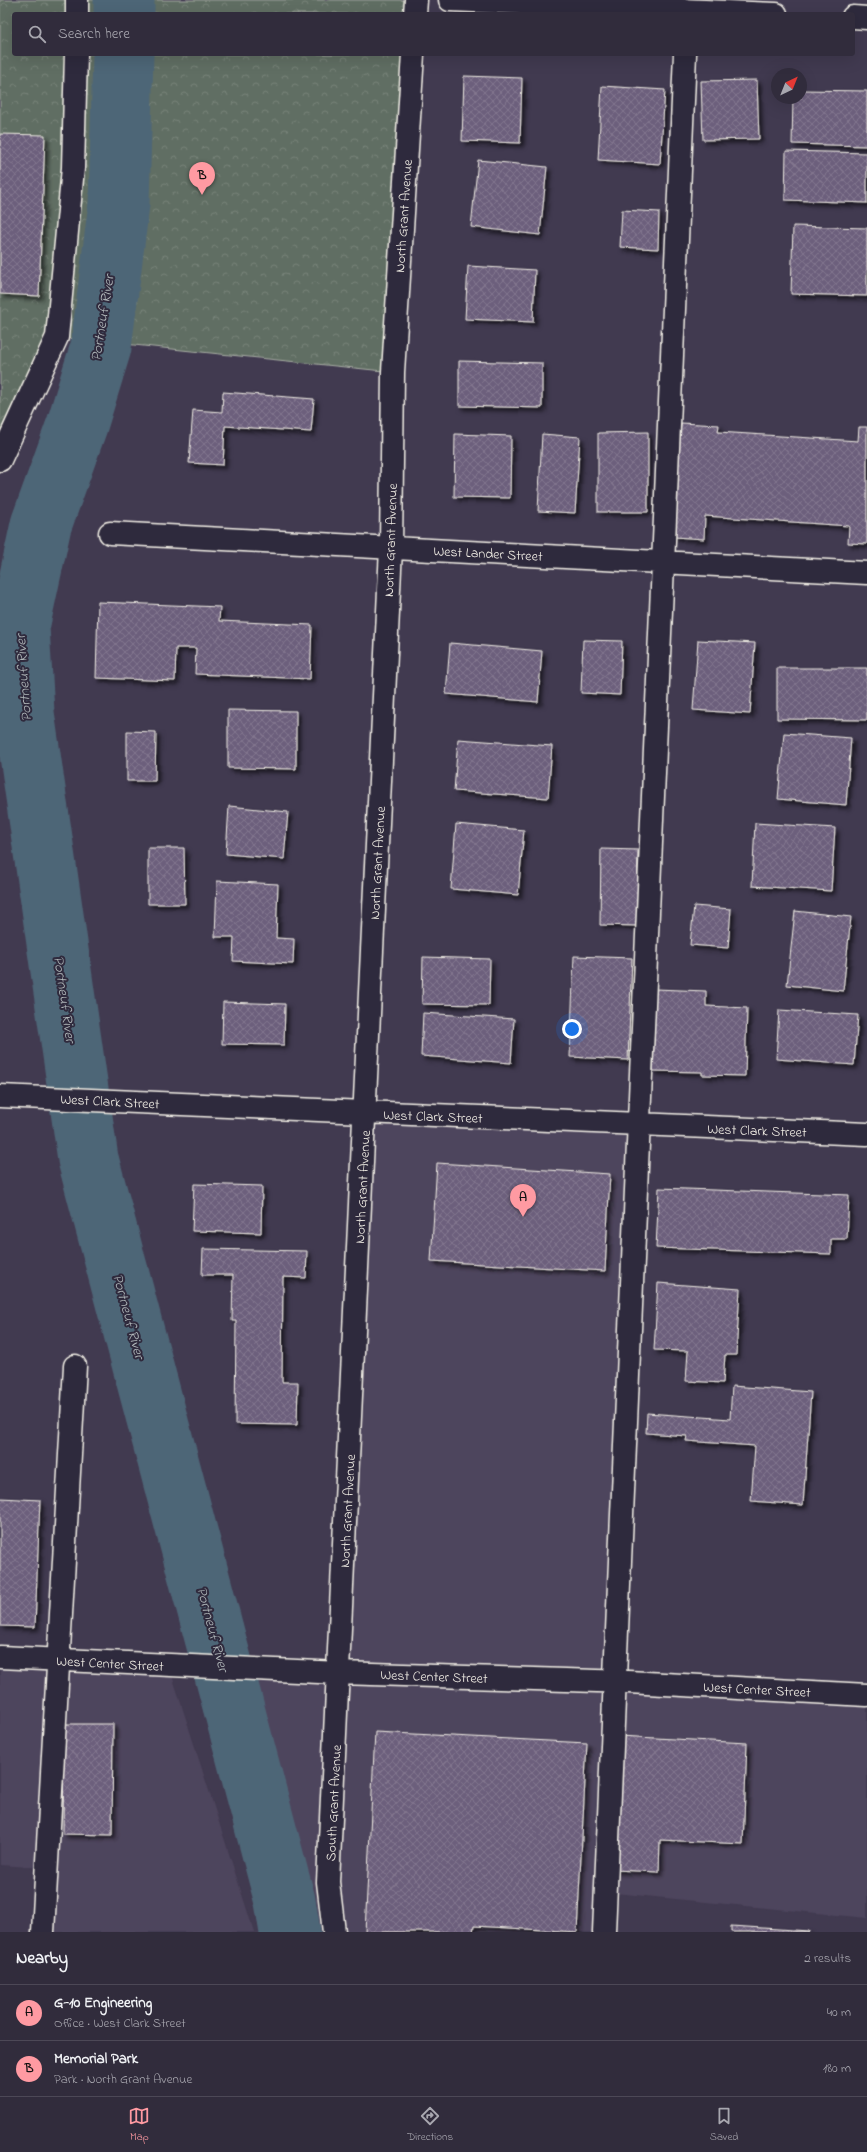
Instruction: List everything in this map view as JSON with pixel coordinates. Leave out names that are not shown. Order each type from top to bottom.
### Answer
[{"type":"street","points":[[77,0],[77,12]]},
{"type":"street","points":[[415,12],[416,0]]},
{"type":"street","points":[[450,0],[687,12]]},
{"type":"street","points":[[855,17],[867,18]]},
{"type":"street","points":[[0,460],[57,337],[73,168],[76,56]]},
{"type":"street","name":"North Grant Avenue","points":[[340,1673],[391,548],[393,372],[413,56]]},
{"type":"street","points":[[604,1932],[685,56]]},
{"type":"street","name":"West Lander Street","points":[[110,533],[867,573]]},
{"type":"street","name":"West Clark Street","points":[[0,1096],[867,1134]]},
{"type":"street","points":[[43,1932],[57,1660],[75,1366]]},
{"type":"street","name":"West Center Street","points":[[0,1657],[340,1673],[614,1681],[867,1695]]},
{"type":"street","name":"South Grant Avenue","points":[[334,1932],[328,1882],[340,1673]]},
{"type":"shaded area","points":[[365,1113],[639,1125],[614,1681],[867,1695],[867,1918],[605,1892],[604,1932],[304,1932],[255,1669],[339,1673]]},
{"type":"shaded area","points":[[0,1657],[169,1666],[254,1932],[43,1932],[46,1868],[0,1865]]},
{"type":"green space","points":[[0,0],[416,0],[415,12],[12,12],[12,56],[413,56],[393,372],[57,337],[0,460]]},
{"type":"building","points":[[464,76],[522,78],[520,143],[462,141]]},
{"type":"building","points":[[757,80],[759,139],[703,140],[701,81]]},
{"type":"building","points":[[602,86],[665,90],[660,164],[598,160]]},
{"type":"building","points":[[807,90],[867,91],[867,146],[792,144],[793,104],[807,104]]},
{"type":"building","points":[[0,134],[45,135],[39,296],[0,294]]},
{"type":"building","points":[[786,151],[867,153],[867,203],[785,200]]},
{"type":"building","points":[[478,160],[547,167],[540,235],[471,227]]},
{"type":"building","points":[[622,210],[659,212],[658,249],[620,247]]},
{"type":"building","points":[[793,226],[867,228],[867,296],[791,294]]},
{"type":"building","points":[[468,266],[535,270],[533,322],[465,319]]},
{"type":"building","points":[[459,361],[542,363],[542,408],[459,406]]},
{"type":"building","points":[[223,392],[314,399],[311,432],[225,426],[223,465],[189,463],[193,410],[222,412]]},
{"type":"building","points":[[681,423],[719,425],[718,432],[858,441],[859,427],[867,427],[867,544],[848,543],[849,526],[705,516],[704,539],[674,537]]},
{"type":"building","points":[[648,432],[648,512],[598,512],[598,433]]},
{"type":"building","points":[[455,434],[511,436],[510,498],[454,497]]},
{"type":"building","points":[[542,434],[580,437],[575,513],[538,511]]},
{"type":"building","points":[[98,602],[220,607],[219,621],[312,625],[310,679],[195,674],[196,648],[176,648],[175,681],[96,678]]},
{"type":"building","points":[[583,640],[622,641],[620,695],[581,693]]},
{"type":"building","points":[[698,640],[755,643],[750,714],[693,710]]},
{"type":"building","points":[[450,643],[542,651],[538,702],[446,694]]},
{"type":"building","points":[[777,668],[867,668],[867,720],[777,719]]},
{"type":"building","points":[[228,710],[296,711],[296,769],[228,768]]},
{"type":"building","points":[[127,731],[156,732],[155,781],[127,781]]},
{"type":"building","points":[[784,733],[851,738],[846,805],[778,799]]},
{"type":"building","points":[[458,739],[552,746],[548,798],[454,791]]},
{"type":"building","points":[[229,806],[288,812],[284,859],[226,854]]},
{"type":"building","points":[[755,823],[835,828],[831,891],[752,886]]},
{"type":"building","points":[[456,824],[524,830],[518,895],[451,889]]},
{"type":"building","points":[[148,848],[184,848],[185,904],[148,904]]},
{"type":"building","points":[[601,849],[638,850],[637,926],[600,925]]},
{"type":"building","points":[[217,881],[278,884],[276,938],[294,939],[293,964],[233,961],[234,937],[215,937]]},
{"type":"building","points":[[694,906],[731,909],[728,948],[690,945]]},
{"type":"building","points":[[795,911],[851,917],[843,991],[787,985]]},
{"type":"building","points":[[574,956],[632,958],[628,1060],[570,1057]]},
{"type":"building","points":[[423,957],[490,959],[489,1005],[422,1004]]},
{"type":"building","points":[[655,989],[706,991],[706,1006],[747,1008],[745,1076],[702,1075],[702,1072],[653,1071]]},
{"type":"building","points":[[223,1002],[285,1004],[284,1045],[222,1044]]},
{"type":"building","points":[[779,1010],[858,1015],[854,1065],[776,1059]]},
{"type":"building","points":[[423,1013],[514,1019],[511,1063],[421,1056]]},
{"type":"building","points":[[437,1163],[610,1174],[605,1271],[431,1261]]},
{"type":"building","points":[[194,1184],[262,1186],[261,1233],[192,1231]]},
{"type":"building","points":[[659,1188],[849,1195],[847,1239],[831,1239],[831,1254],[656,1248]]},
{"type":"building","points":[[203,1249],[307,1251],[306,1278],[283,1277],[282,1382],[298,1382],[297,1425],[235,1424],[236,1321],[232,1321],[233,1275],[202,1275]]},
{"type":"building","points":[[658,1283],[740,1289],[736,1355],[725,1355],[723,1383],[686,1381],[688,1351],[654,1350]]},
{"type":"building","points":[[732,1386],[811,1392],[803,1505],[751,1501],[755,1446],[686,1441],[687,1436],[646,1433],[647,1413],[730,1419]]},
{"type":"building","points":[[0,1498],[40,1500],[35,1627],[0,1626]]},
{"type":"building","points":[[64,1724],[113,1724],[112,1835],[63,1834]]},
{"type":"building","points":[[375,1732],[587,1743],[577,1932],[474,1926],[473,1932],[365,1932]]},
{"type":"building","points":[[619,1736],[747,1743],[743,1844],[660,1840],[659,1872],[613,1870]]},
{"type":"building","points":[[731,1926],[809,1931],[809,1932],[731,1932]]},
{"type":"waterway","name":"Portneuf River","points":[[124,0],[124,12]]},
{"type":"waterway","name":"Portneuf River","points":[[123,56],[119,204],[101,347],[77,425],[41,525],[19,627],[24,713],[88,1159],[285,1901],[290,1932]]},
{"type":"place","name":"Memorial Park","points":[[202,195]]},
{"type":"place","name":"G-10 Engineering","points":[[523,1217]]}]
